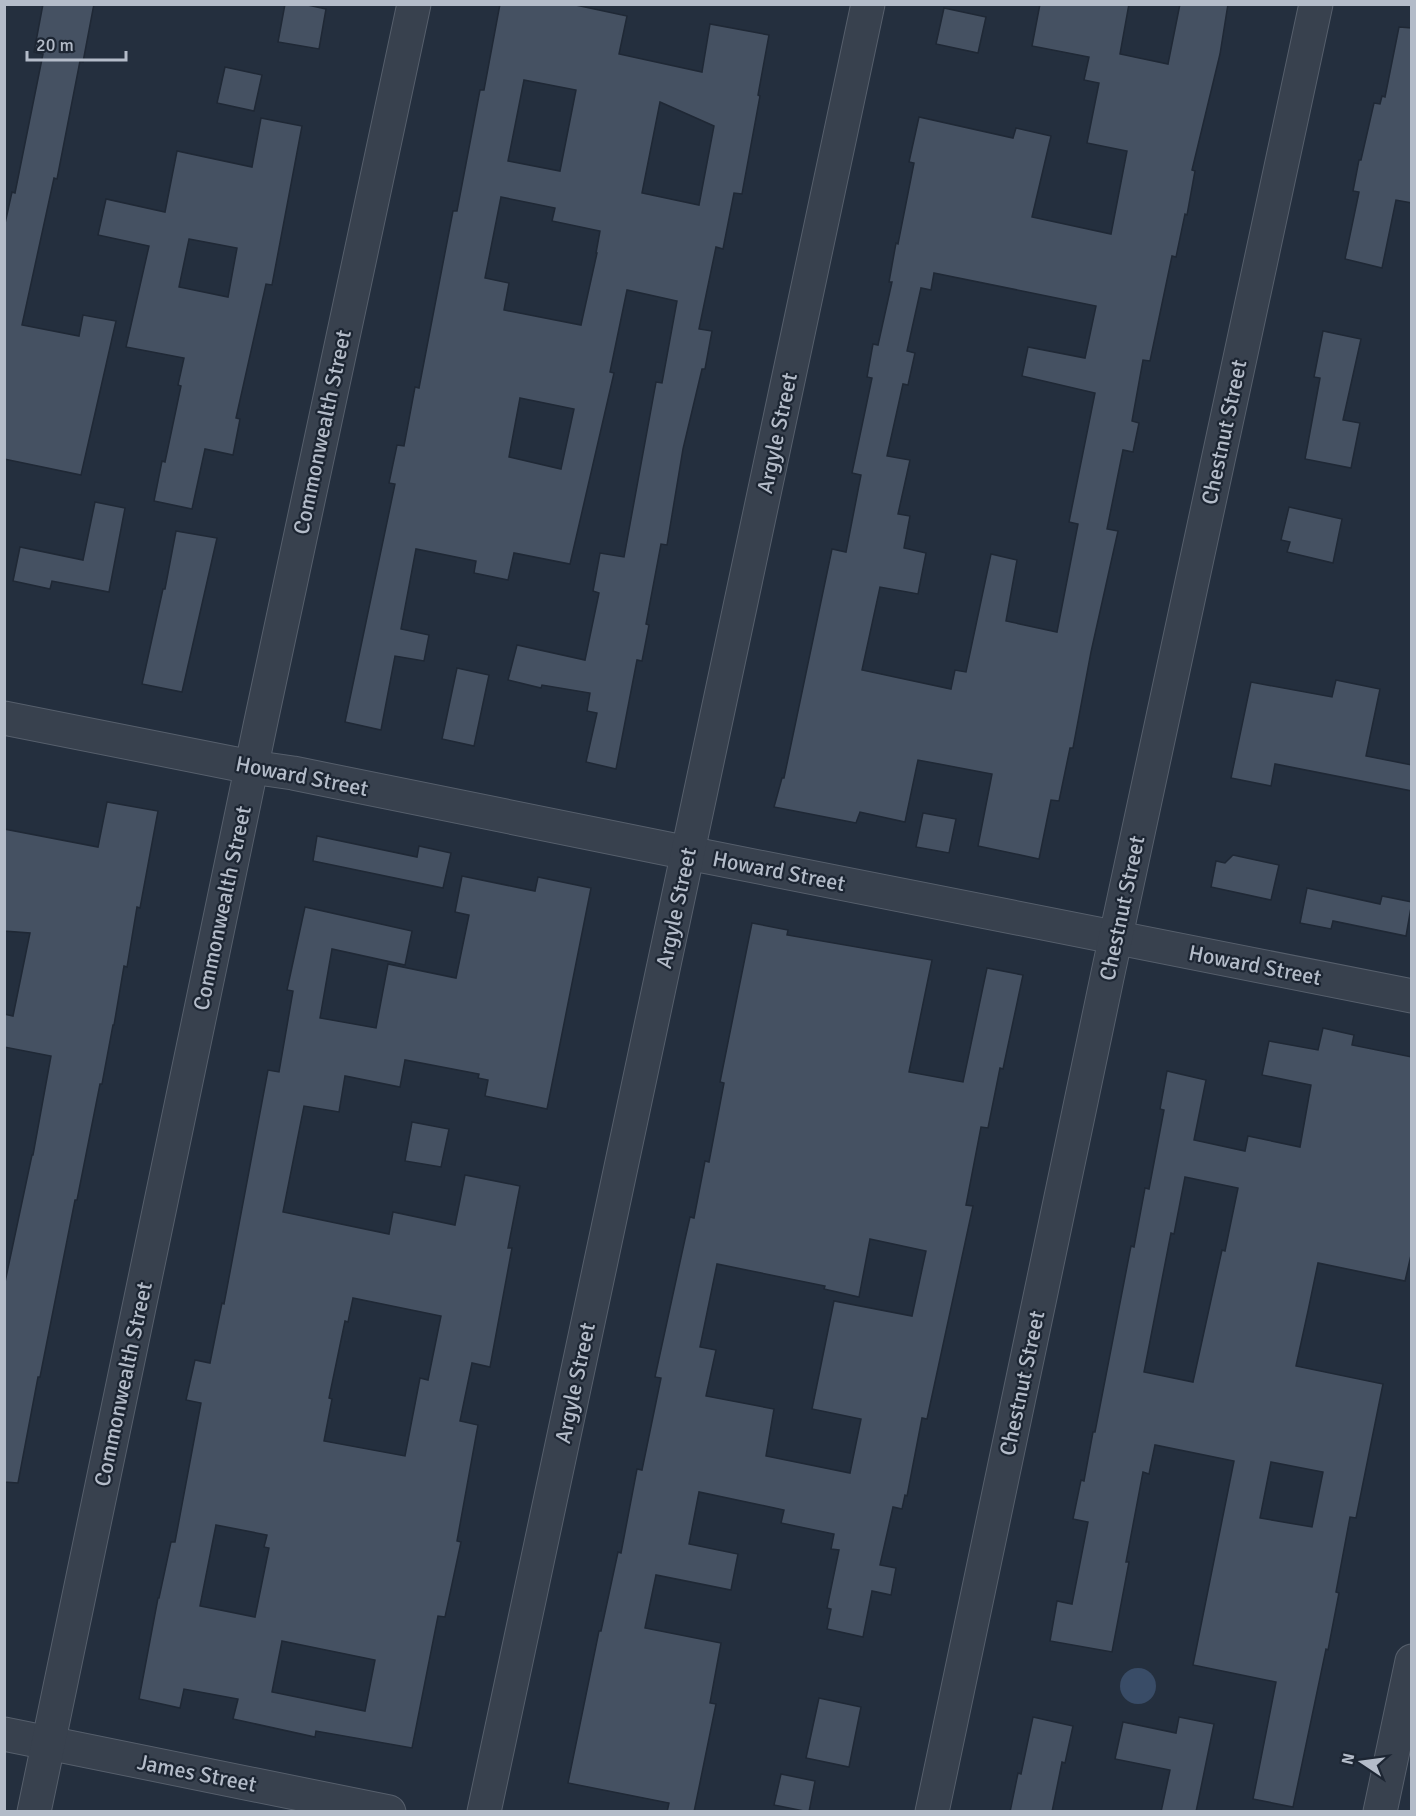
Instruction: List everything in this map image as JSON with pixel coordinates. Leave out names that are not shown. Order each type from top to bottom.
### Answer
[{"type":"street","name":"Commonwealth Street","points":[[34,1812],[251,767],[414,4]]},
{"type":"street","name":"Argyle Street","points":[[484,1812],[868,4]]},
{"type":"street","name":"Chestnut Street","points":[[932,1812],[1116,937],[1316,4]]},
{"type":"street","name":"Howard Street","points":[[4,718],[251,767],[293,773],[1412,996]]},
{"type":"street","points":[[1380,1812],[1412,1661]]},
{"type":"street","name":"James Street","points":[[4,1734],[389,1812]]},
{"type":"water","points":[[1138,1668],[1151,1673],[1156,1686],[1151,1699],[1138,1704],[1125,1699],[1120,1686],[1125,1673]]},
{"type":"building","points":[[43,4],[94,4],[83,62],[80,61],[57,179],[54,178],[22,325],[79,336],[83,315],[116,321],[81,475],[4,459],[4,228],[12,192],[15,193],[43,54],[34,52]]},
{"type":"building","points":[[285,4],[303,4],[326,9],[319,49],[278,42]]},
{"type":"building","points":[[500,4],[571,4],[627,16],[619,54],[702,72],[710,24],[769,35],[742,194],[734,193],[723,249],[716,247],[699,329],[712,331],[705,369],[702,369],[683,449],[667,545],[661,544],[646,624],[649,625],[642,661],[637,660],[616,769],[586,762],[597,713],[587,711],[590,693],[542,685],[541,688],[508,680],[517,645],[585,660],[599,593],[593,591],[600,553],[624,557],[656,382],[662,383],[677,301],[627,290],[610,372],[614,373],[570,564],[514,553],[508,580],[474,573],[476,561],[416,549],[401,629],[429,635],[424,661],[395,656],[381,730],[345,722],[395,484],[389,483],[397,445],[404,446],[415,387],[419,388],[453,211],[457,211],[480,90],[484,90]],"holes":[[[524,80],[576,90],[560,171],[508,161]],[[660,102],[714,126],[699,205],[642,193]],[[501,197],[555,208],[552,221],[600,231],[581,325],[504,310],[509,283],[485,278]],[[520,398],[574,409],[561,469],[509,457]]]},
{"type":"building","points":[[1040,4],[1129,4],[1120,54],[1168,64],[1180,4],[1228,4],[1220,54],[1192,170],[1195,171],[1187,215],[1185,214],[1176,257],[1172,256],[1150,361],[1143,360],[1132,421],[1139,423],[1133,452],[1123,450],[1107,529],[1118,531],[1091,652],[1073,748],[1070,748],[1059,801],[1051,800],[1039,859],[978,846],[992,774],[918,760],[905,822],[860,812],[856,823],[774,807],[782,778],[784,778],[832,549],[846,552],[861,475],[852,473],[872,378],[867,377],[873,344],[878,345],[892,282],[889,282],[914,163],[909,162],[919,117],[1013,138],[1016,128],[1051,136],[1032,217],[1111,234],[1127,151],[1087,143],[1099,83],[1084,80],[1089,57],[1032,46]],"holes":[[[934,273],[1096,306],[1085,358],[1028,347],[1022,376],[1095,393],[1069,522],[1078,524],[1057,632],[1006,621],[1017,560],[991,554],[966,672],[955,670],[951,689],[862,670],[880,587],[918,594],[926,553],[904,548],[910,516],[898,514],[910,460],[887,456],[903,384],[908,385],[915,353],[907,351],[921,288],[931,290]]]},
{"type":"building","points":[[944,8],[986,17],[978,53],[936,44]]},
{"type":"building","points":[[1399,27],[1412,28],[1412,203],[1396,200],[1382,268],[1345,259],[1359,192],[1353,191],[1359,160],[1361,160],[1374,103],[1380,104],[1382,96],[1385,97]]},
{"type":"building","points":[[225,67],[262,75],[254,111],[217,103]]},
{"type":"building","points":[[261,118],[302,126],[272,285],[266,284],[236,418],[240,419],[233,455],[205,449],[192,509],[154,501],[181,386],[178,385],[184,358],[126,347],[149,246],[98,235],[106,199],[165,212],[177,151],[252,167]],"holes":[[[189,239],[237,248],[228,297],[179,287]]]},
{"type":"building","points":[[1323,331],[1361,339],[1343,420],[1360,423],[1351,468],[1305,459],[1320,378],[1314,377]]},
{"type":"building","points":[[95,502],[125,508],[109,592],[52,581],[50,589],[13,581],[20,547],[83,560]]},
{"type":"building","points":[[1289,507],[1342,519],[1333,563],[1287,552],[1290,542],[1281,540]]},
{"type":"building","points":[[176,531],[217,538],[182,692],[142,684],[163,589],[165,589]]},
{"type":"building","points":[[457,668],[489,675],[474,746],[442,739]]},
{"type":"building","points":[[1336,680],[1380,689],[1366,756],[1412,765],[1412,791],[1275,764],[1271,786],[1231,778],[1251,682],[1332,697]]},
{"type":"building","points":[[107,802],[158,811],[140,908],[137,907],[127,967],[124,966],[102,1084],[100,1084],[77,1200],[75,1200],[18,1483],[4,1482],[4,1287],[33,1155],[51,1056],[4,1047],[4,1014],[13,1016],[30,933],[4,931],[4,829],[98,847]]},
{"type":"building","points":[[923,813],[956,819],[949,853],[916,847]]},
{"type":"building","points":[[317,836],[417,857],[419,846],[451,853],[443,888],[313,861]]},
{"type":"building","points":[[1233,855],[1279,865],[1271,900],[1211,887],[1216,861],[1225,863]]},
{"type":"building","points":[[462,876],[535,891],[538,877],[591,888],[547,1109],[485,1096],[488,1080],[478,1078],[479,1074],[405,1060],[400,1087],[345,1076],[339,1112],[304,1106],[283,1212],[389,1234],[393,1212],[455,1225],[465,1175],[520,1186],[508,1248],[512,1248],[490,1367],[472,1363],[460,1421],[478,1425],[457,1541],[461,1542],[445,1617],[438,1616],[412,1748],[316,1731],[315,1737],[233,1719],[238,1699],[184,1689],[180,1708],[139,1699],[158,1598],[171,1542],[175,1542],[201,1403],[186,1400],[195,1360],[210,1363],[222,1303],[224,1304],[268,1070],[279,1072],[293,991],[287,990],[305,907],[412,931],[405,965],[332,949],[320,1018],[376,1028],[388,964],[456,978],[469,915],[455,912]],"holes":[[[353,1298],[441,1316],[428,1380],[420,1378],[405,1456],[324,1441],[332,1399],[329,1398],[345,1321],[348,1322]],[[216,1525],[267,1535],[264,1547],[269,1548],[255,1617],[200,1606]],[[282,1641],[375,1660],[365,1711],[272,1692]]]},
{"type":"building","points":[[1307,888],[1380,904],[1382,896],[1412,902],[1406,936],[1333,921],[1331,929],[1300,923]]},
{"type":"building","points":[[752,923],[788,930],[787,935],[932,960],[909,1072],[963,1082],[987,968],[1023,975],[988,1128],[981,1127],[966,1205],[973,1206],[927,1419],[922,1418],[907,1496],[905,1495],[902,1509],[893,1507],[880,1565],[896,1568],[891,1595],[872,1591],[863,1637],[827,1629],[831,1609],[827,1608],[839,1550],[831,1549],[834,1534],[781,1523],[784,1510],[699,1492],[689,1544],[738,1554],[731,1590],[656,1575],[645,1628],[721,1643],[710,1703],[716,1704],[694,1812],[667,1812],[669,1803],[568,1783],[599,1631],[601,1631],[618,1552],[621,1553],[637,1469],[642,1470],[661,1378],[655,1377],[685,1239],[690,1217],[694,1218],[705,1161],[709,1162],[724,1083],[720,1082]],"holes":[[[870,1239],[926,1251],[912,1316],[834,1301],[812,1409],[861,1419],[850,1473],[766,1456],[774,1409],[706,1396],[716,1350],[700,1347],[717,1264],[825,1286],[824,1289],[859,1297]]]},
{"type":"building","points":[[1323,1028],[1354,1035],[1352,1045],[1412,1057],[1412,1251],[1405,1281],[1318,1263],[1296,1366],[1383,1384],[1356,1518],[1350,1517],[1328,1650],[1326,1649],[1293,1807],[1253,1799],[1276,1682],[1193,1665],[1234,1461],[1155,1445],[1149,1474],[1143,1472],[1112,1652],[1050,1641],[1057,1601],[1072,1604],[1088,1522],[1073,1519],[1081,1480],[1084,1481],[1093,1432],[1095,1432],[1131,1246],[1134,1247],[1145,1188],[1149,1189],[1164,1110],[1160,1109],[1167,1071],[1206,1080],[1194,1140],[1245,1151],[1248,1136],[1300,1147],[1311,1085],[1262,1075],[1269,1041],[1318,1050]],"holes":[[[1185,1177],[1238,1188],[1193,1382],[1144,1372],[1171,1233],[1174,1234]],[[1271,1462],[1323,1472],[1312,1527],[1260,1518]]]},
{"type":"building","points":[[412,1122],[449,1129],[441,1167],[405,1161]]},
{"type":"building","points":[[819,1698],[861,1707],[849,1767],[806,1758]]},
{"type":"building","points":[[1033,1717],[1073,1726],[1065,1763],[1062,1762],[1052,1812],[1010,1812],[1018,1773],[1021,1774]]},
{"type":"building","points":[[1179,1717],[1214,1724],[1196,1812],[1161,1812],[1170,1770],[1115,1759],[1123,1722],[1176,1733]]},
{"type":"building","points":[[781,1774],[815,1781],[809,1812],[774,1805]]}]
